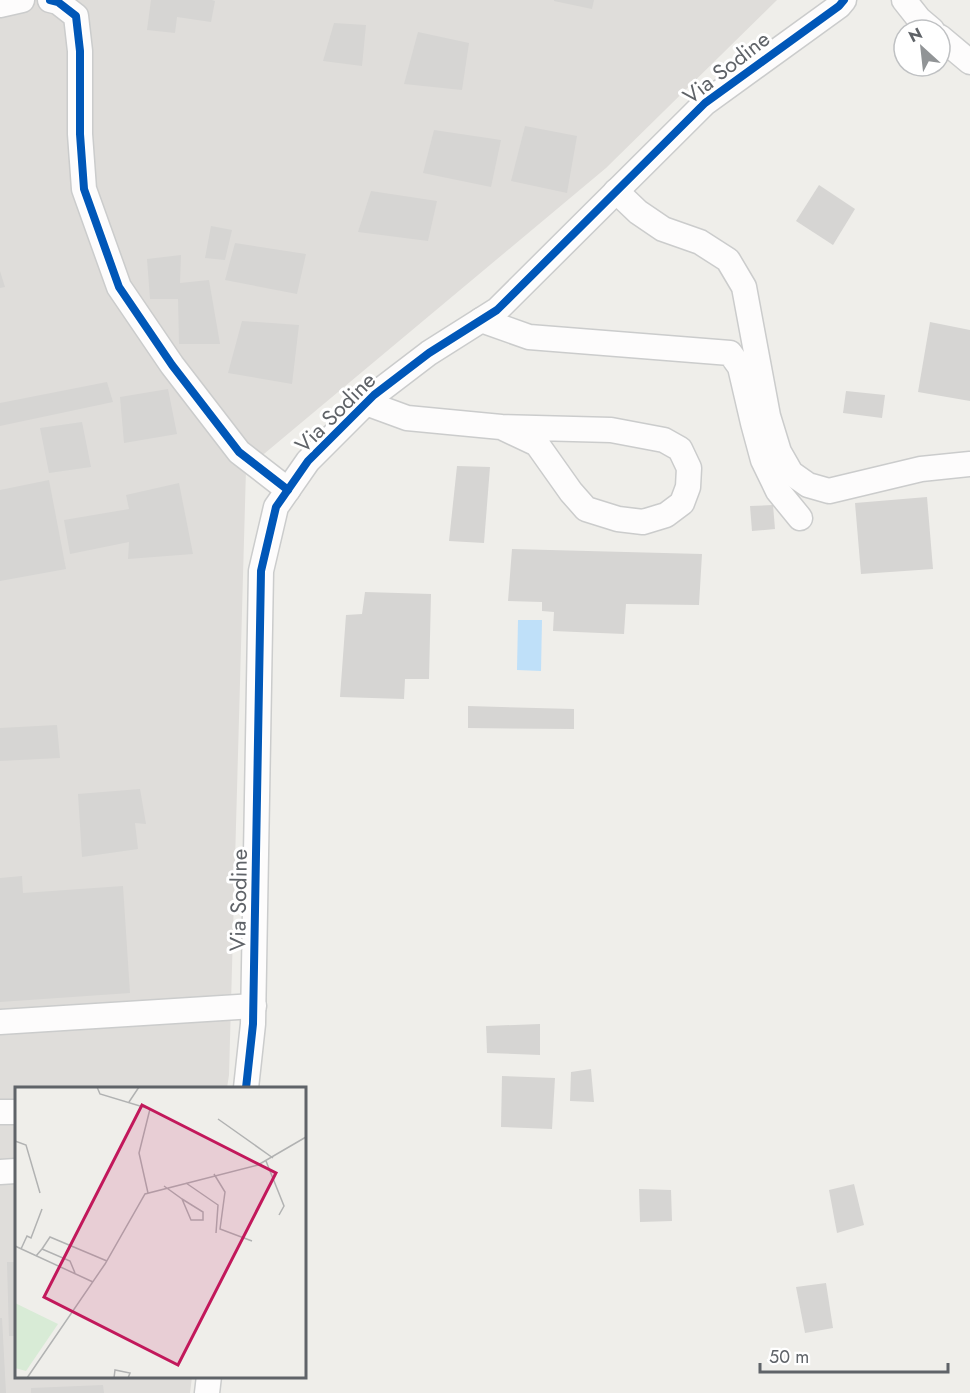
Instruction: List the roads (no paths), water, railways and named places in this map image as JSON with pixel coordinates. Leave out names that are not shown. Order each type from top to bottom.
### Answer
[{"type":"street","points":[[0,5],[22,0]]},
{"type":"street","points":[[50,0],[58,2],[76,16],[80,51],[80,134],[84,189],[119,287],[172,365],[239,452],[288,489]]},
{"type":"street","name":"Via Sodine","points":[[246,1087],[254,1006],[261,571],[276,507],[308,461],[374,395],[429,353],[497,310],[705,103],[839,6],[844,0]]},
{"type":"street","points":[[904,0],[918,18]]},
{"type":"street","points":[[952,47],[970,62]]},
{"type":"street","points":[[616,191],[638,212],[663,229],[700,242],[728,260],[744,287],[768,416],[779,452],[791,473],[808,485],[829,491],[921,469],[970,464]]},
{"type":"street","points":[[481,320],[529,337],[730,353],[740,368],[763,460],[778,491],[800,518]]},
{"type":"street","points":[[366,403],[407,418],[501,427],[611,429],[664,440],[680,449],[689,468],[688,488],[682,503],[666,515],[643,522],[618,519],[586,509],[537,444],[501,427]]},
{"type":"street","points":[[0,1022],[254,1006]]},
{"type":"street","points":[[0,1113],[15,1112]]},
{"type":"street","points":[[0,1172],[15,1171]]},
{"type":"street","points":[[207,1393],[209,1378]]},
{"type":"water","points":[[518,620],[542,620],[541,671],[517,670]]}]
